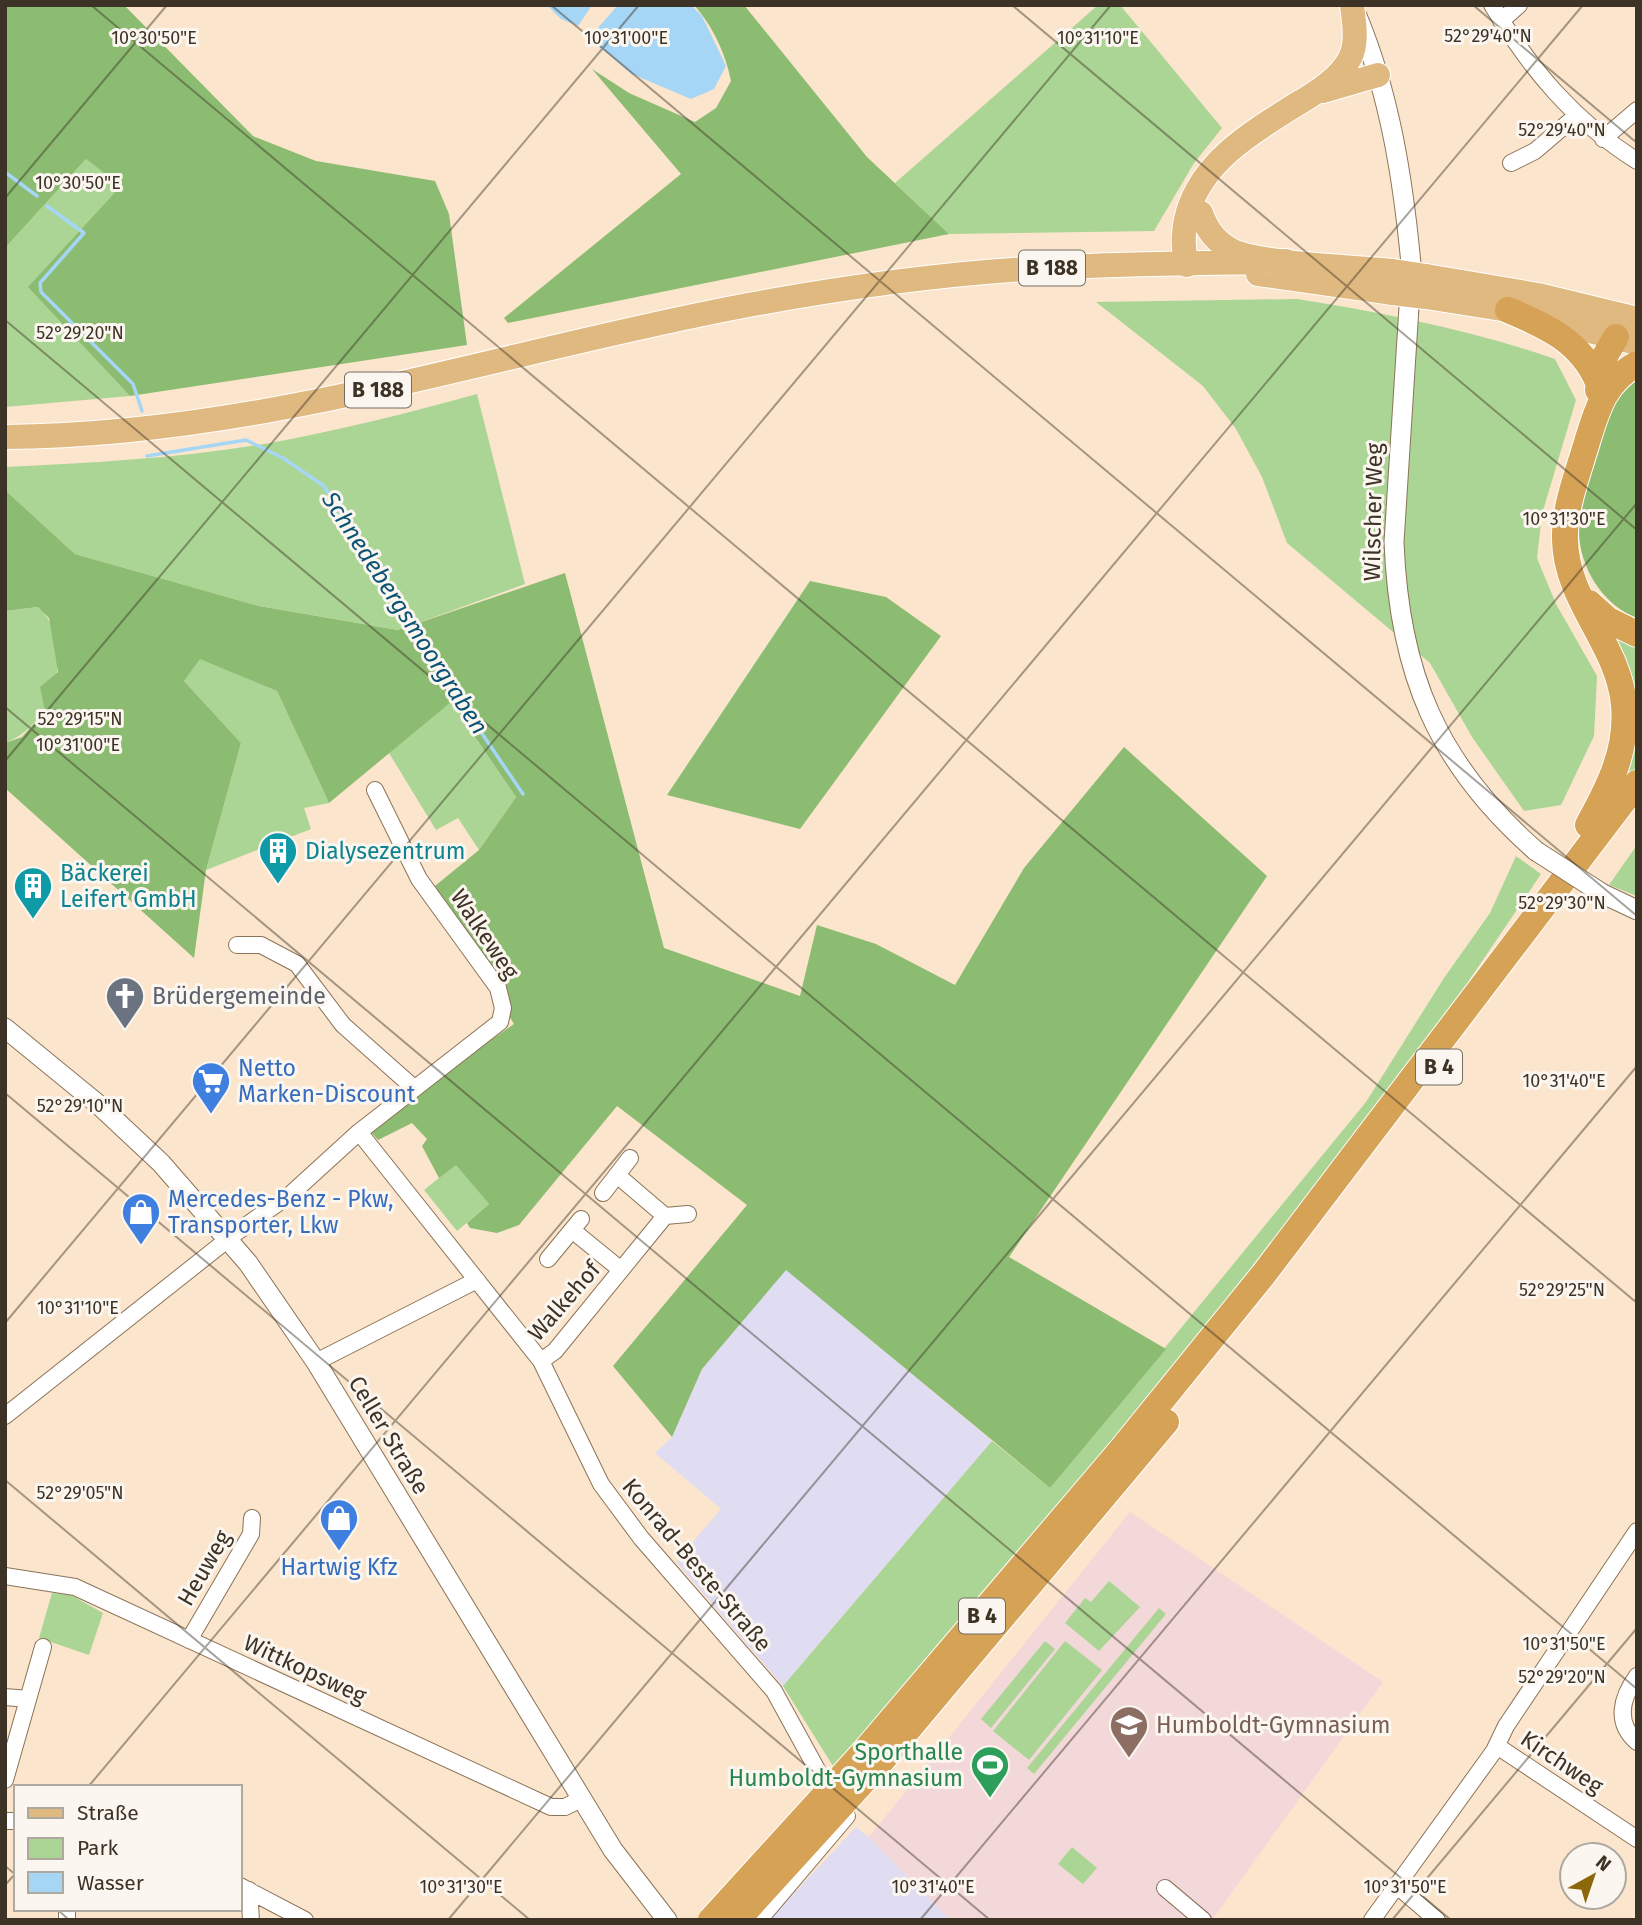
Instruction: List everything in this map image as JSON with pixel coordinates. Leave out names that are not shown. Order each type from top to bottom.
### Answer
[{"type":"highway","points":[[1508,310],[1544,326],[1573,345],[1584,356],[1601,391]]},
{"type":"highway","points":[[1547,902],[1612,779],[1624,724],[1617,670],[1575,584],[1566,555],[1565,527],[1601,391],[1629,333]]},
{"type":"highway","points":[[1601,391],[1637,364]]},
{"type":"highway","points":[[1575,584],[1594,610],[1622,629],[1637,634]]},
{"type":"highway","name":"B 4","points":[[1123,1463],[1637,783]]},
{"type":"highway","name":"B 4","points":[[737,1920],[1123,1463],[1637,805]]},
{"type":"highway","name":"B 4","points":[[711,1920],[872,1757]]},
{"type":"main road","points":[[1336,76],[1350,59],[1354,45],[1352,5]]},
{"type":"main road","points":[[1187,265],[1184,245],[1194,217],[1196,192],[1213,166],[1251,135],[1352,66],[1376,68]]},
{"type":"main road","points":[[1316,93],[1376,68]]},
{"type":"main road","points":[[1194,217],[1217,241],[1234,252],[1286,261]]},
{"type":"main road","points":[[1134,265],[1159,252],[1194,217]]},
{"type":"main road","name":"B 188","points":[[5,436],[108,431],[272,411],[442,376],[664,323],[819,292],[970,274],[1134,265],[1286,261],[1410,285],[1508,310],[1629,333]]},
{"type":"main road","name":"B 188","points":[[1187,265],[1410,285],[1606,311],[1629,333]]},
{"type":"street","name":"Wilscher Weg","points":[[1352,5],[1376,68],[1396,147],[1410,285],[1394,542],[1395,580],[1405,641],[1424,702],[1452,758],[1490,808],[1536,850],[1603,894],[1637,910]]},
{"type":"street","points":[[1492,5],[1540,77],[1576,116],[1603,139],[1637,161]]},
{"type":"street","points":[[1501,21],[1519,5]]},
{"type":"street","points":[[1603,139],[1637,110]]},
{"type":"street","points":[[1511,163],[1535,151],[1576,116]]},
{"type":"street","name":"Walkeweg","points":[[5,1416],[228,1239],[291,1194],[359,1132],[500,1022],[503,1008],[498,988],[419,879],[375,790]]},
{"type":"street","points":[[237,945],[261,945],[297,964],[343,1026],[414,1088]]},
{"type":"street","name":"Celler Straße","points":[[5,1028],[161,1163],[228,1239],[316,1362],[613,1850],[667,1920]]},
{"type":"street","name":"Konrad-Beste-Straße","points":[[359,1132],[541,1361],[601,1484],[641,1538],[774,1691],[837,1806],[847,1816],[759,1920]]},
{"type":"street","points":[[603,1193],[631,1158]]},
{"type":"street","points":[[617,1175],[665,1216],[688,1214]]},
{"type":"street","name":"Walkehof","points":[[541,1361],[555,1351],[665,1216]]},
{"type":"street","name":"Walkehof","points":[[548,1259],[577,1225],[621,1270]]},
{"type":"street","points":[[316,1362],[477,1280]]},
{"type":"street","name":"Heuweg","points":[[188,1640],[251,1534],[252,1518]]},
{"type":"street","points":[[1372,1920],[1497,1746],[1506,1726],[1637,1531]]},
{"type":"street","name":"Wittkopsweg","points":[[5,1576],[75,1587],[551,1807],[565,1807],[581,1799]]},
{"type":"street","points":[[5,1780],[43,1647]]},
{"type":"street","points":[[1637,1676],[1623,1698],[1622,1711],[1626,1728],[1637,1742]]},
{"type":"street","points":[[5,1696],[28,1699]]},
{"type":"street","name":"Kirchweg","points":[[1497,1746],[1637,1839]]},
{"type":"street","points":[[1396,1885],[1437,1920]]},
{"type":"street","points":[[244,1888],[251,1920]]},
{"type":"street","points":[[244,1888],[305,1920]]},
{"type":"street","points":[[1165,1888],[1203,1920]]},
{"type":"shaded area","points":[[786,1269],[992,1441],[783,1686],[676,1562],[721,1509],[655,1453],[672,1437],[702,1369]]},
{"type":"shaded area","name":"Humboldt-Gymnasium","points":[[1130,1512],[1383,1682],[1212,1920],[950,1920],[869,1837]]},
{"type":"shaded area","points":[[856,1827],[869,1837],[950,1920],[769,1920]]},
{"type":"green space","points":[[5,5],[124,5],[253,136],[316,161],[435,181],[449,214],[467,345],[130,396],[28,287],[121,186],[86,159],[5,248]]},
{"type":"green space","points":[[694,5],[744,5],[867,157],[949,234],[508,323],[504,318],[681,174],[592,69],[629,93],[695,122],[716,108],[731,81],[717,40]]},
{"type":"green space","points":[[1098,5],[1120,5],[1222,128],[1194,163],[1154,231],[949,234],[895,183]]},
{"type":"green space","points":[[86,159],[122,186],[29,287],[130,396],[5,407],[5,248]]},
{"type":"green space","points":[[1297,299],[1428,323],[1555,359],[1576,400],[1542,514],[1537,558],[1556,604],[1597,676],[1594,736],[1561,805],[1524,811],[1472,737],[1430,663],[1287,543],[1262,477],[1236,429],[1203,386],[1096,302]]},
{"type":"green space","points":[[1637,369],[1637,618],[1613,604],[1595,582],[1583,556],[1579,528],[1581,508],[1611,406],[1621,388]]},
{"type":"green space","points":[[477,394],[525,584],[399,630],[259,606],[75,554],[5,490],[5,467],[138,459],[270,443],[348,427]]},
{"type":"green space","points":[[5,490],[75,554],[259,606],[398,630],[565,573],[664,948],[800,996],[817,925],[876,944],[955,985],[1024,868],[1124,747],[1267,876],[1009,1257],[1166,1349],[1050,1488],[786,1270],[702,1369],[672,1437],[613,1366],[747,1205],[617,1106],[519,1225],[497,1233],[470,1228],[467,1223],[489,1204],[456,1165],[439,1178],[422,1146],[427,1139],[412,1123],[378,1140],[371,1132],[448,1070],[514,1024],[430,890],[479,850],[516,797],[451,702],[329,803],[277,691],[200,659],[184,681],[241,743],[206,870],[194,958],[5,788],[5,743],[22,737],[45,711],[40,687],[58,672],[49,618],[38,607],[5,611]]},
{"type":"green space","points":[[810,581],[886,597],[941,636],[800,829],[667,795]]},
{"type":"green space","points":[[39,607],[50,623],[57,642],[55,683],[36,720],[22,734],[5,743],[5,611]]},
{"type":"green space","points":[[1595,614],[1637,640],[1637,773],[1596,825],[1626,760]]},
{"type":"green space","points":[[200,658],[277,691],[329,803],[304,808],[311,829],[206,870],[241,743],[184,681]]},
{"type":"green space","points":[[450,701],[516,797],[479,850],[458,818],[436,830],[389,753]]},
{"type":"green space","points":[[1637,845],[1637,896],[1609,885]]},
{"type":"green space","points":[[1516,856],[1541,874],[1470,979],[1453,1013],[1386,1103],[1086,1476],[836,1771],[783,1686],[992,1441],[1050,1488],[1366,1102],[1444,978],[1490,913]]},
{"type":"green space","points":[[456,1164],[489,1204],[457,1231],[424,1190]]},
{"type":"green space","points":[[1109,1581],[1140,1607],[1099,1651],[1065,1623],[1085,1598],[1091,1602]]},
{"type":"green space","points":[[52,1593],[71,1595],[103,1613],[89,1655],[39,1638]]},
{"type":"green space","points":[[1159,1608],[1166,1614],[1034,1774],[1027,1768]]},
{"type":"green space","points":[[1045,1641],[1055,1649],[991,1728],[981,1719]]},
{"type":"green space","points":[[1065,1641],[1102,1670],[1029,1760],[993,1731]]},
{"type":"green space","points":[[1072,1847],[1097,1868],[1083,1884],[1058,1864]]},
{"type":"water","points":[[547,5],[592,5],[578,26],[561,19]]},
{"type":"water","points":[[618,5],[691,5],[702,16],[726,66],[714,89],[691,99],[632,74],[589,38]]},
{"type":"waterway","name":"Schnedebergsmoorgraben","points":[[5,172],[37,196]]},
{"type":"waterway","name":"Schnedebergsmoorgraben","points":[[47,206],[84,233],[40,283],[41,292],[133,384],[142,411]]},
{"type":"waterway","name":"Schnedebergsmoorgraben","points":[[147,456],[246,440],[283,458],[324,486],[405,620],[523,794]]},
{"type":"place","name":"Dialysezentrum","points":[[278,885]]},
{"type":"place","name":"Bäckerei Leifert GmbH","points":[[33,920]]},
{"type":"place","name":"Brüdergemeinde","points":[[125,1030]]},
{"type":"place","name":"Netto Marken-Discount","points":[[211,1115]]},
{"type":"place","name":"Mercedes-Benz - Pkw, Transporter, Lkw","points":[[141,1246]]},
{"type":"place","name":"Hartwig Kfz","points":[[339,1552]]},
{"type":"place","name":"Humboldt-Gymnasium","points":[[1129,1759]]},
{"type":"place","name":"Sporthalle Humboldt-Gymnasium","points":[[990,1799]]}]
